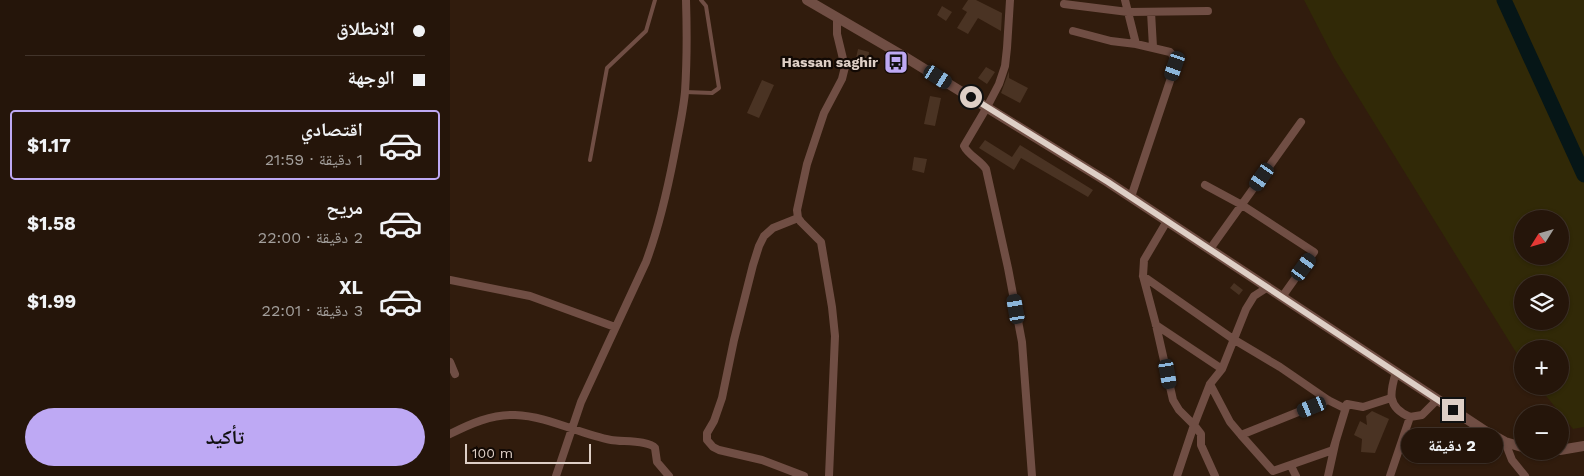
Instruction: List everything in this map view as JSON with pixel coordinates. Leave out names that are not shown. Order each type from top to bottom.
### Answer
[{"type":"street","points":[[556,476],[581,402],[655,240],[665,202],[685,92],[686,0]]},
{"type":"street","points":[[806,0],[987,107],[1131,197],[1437,400],[1505,442],[1514,445]]},
{"type":"street","points":[[1010,0],[1005,66],[999,84],[964,146],[986,168],[1008,268],[1022,342],[1032,476]]},
{"type":"street","points":[[1125,0],[1136,44]]},
{"type":"street","points":[[1064,4],[1128,12],[1208,11]]},
{"type":"street","points":[[1151,12],[1153,47]]},
{"type":"street","points":[[829,476],[835,336],[832,307],[821,242],[798,218],[797,210],[808,164],[824,113],[842,79],[845,67],[838,34],[837,18]]},
{"type":"street","points":[[1073,31],[1111,41],[1153,47],[1174,55],[1176,59],[1131,197]]},
{"type":"street","points":[[1210,249],[1301,122]]},
{"type":"street","points":[[1205,185],[1242,205],[1314,252],[1282,296]]},
{"type":"street","points":[[798,218],[773,228],[764,236],[759,246],[734,340],[722,398],[714,421],[707,433],[707,440],[713,447],[719,450],[762,460],[804,476]]},
{"type":"street","points":[[1167,221],[1144,260],[1143,276],[1173,400],[1179,410],[1201,434],[1201,445],[1215,476]]},
{"type":"street","points":[[1143,276],[1233,339],[1280,367],[1328,400],[1344,408],[1347,404]]},
{"type":"street","points":[[450,280],[530,296],[615,327]]},
{"type":"street","points":[[1177,476],[1210,384],[1222,369],[1246,309],[1254,296],[1268,287]]},
{"type":"street","points":[[1156,325],[1222,369]]},
{"type":"street","points":[[450,362],[456,374]]},
{"type":"street","points":[[1396,372],[1390,391],[1391,398],[1401,413],[1410,417],[1422,415],[1437,400]]},
{"type":"street","points":[[1210,384],[1230,422],[1258,453],[1269,473],[1333,450],[1347,404]]},
{"type":"street","points":[[1347,404],[1363,407],[1391,398]]},
{"type":"street","points":[[1241,435],[1328,400]]},
{"type":"street","points":[[450,434],[488,418],[516,415],[573,428],[611,440],[650,443],[655,448],[657,462],[670,476]]},
{"type":"street","points":[[1390,476],[1410,417]]},
{"type":"street","points":[[1328,476],[1336,440]]},
{"type":"street","points":[[1505,442],[1512,460],[1525,476]]},
{"type":"street","points":[[1569,448],[1584,446]]},
{"type":"street","points":[[1291,466],[1296,476]]},
{"type":"lane","points":[[590,160],[607,68],[646,30],[655,0]]},
{"type":"lane","points":[[685,92],[712,93],[719,88],[706,6],[701,0]]},
{"type":"sand","points":[[1304,0],[1584,0],[1584,427],[1573,429],[1569,424],[1569,405],[1553,405],[1545,395],[1569,395],[1569,340],[1514,340],[1514,349],[1334,58]]},
{"type":"building","points":[[968,0],[976,0],[1002,13],[1001,31],[978,18],[968,34],[957,28],[967,12],[962,9]]},
{"type":"building","points":[[942,6],[952,12],[946,21],[937,15]]},
{"type":"building","points":[[858,49],[869,52],[868,60],[856,58]]},
{"type":"building","points":[[986,67],[995,72],[987,84],[978,78]]},
{"type":"building","points":[[1009,71],[1009,78],[1028,88],[1020,103],[1001,93]]},
{"type":"building","points":[[762,80],[774,85],[759,118],[747,113]]},
{"type":"building","points":[[930,96],[941,98],[935,126],[924,124]]},
{"type":"building","points":[[985,140],[1012,157],[1020,145],[1093,190],[1088,197],[1021,158],[1014,170],[979,148]]},
{"type":"building","points":[[914,157],[927,159],[924,173],[912,170]]},
{"type":"building","points":[[1234,283],[1243,290],[1239,295],[1230,288]]},
{"type":"building","points":[[1372,411],[1389,419],[1375,453],[1361,452],[1362,439],[1354,435],[1360,421],[1367,425],[1366,416]]},
{"type":"waterway","points":[[1504,0],[1584,175]]},
{"type":"place","name":"Hassan saghir","points":[[896,62]]},
{"type":"route","points":[[971,97],[1108,182],[1453,410]]}]
